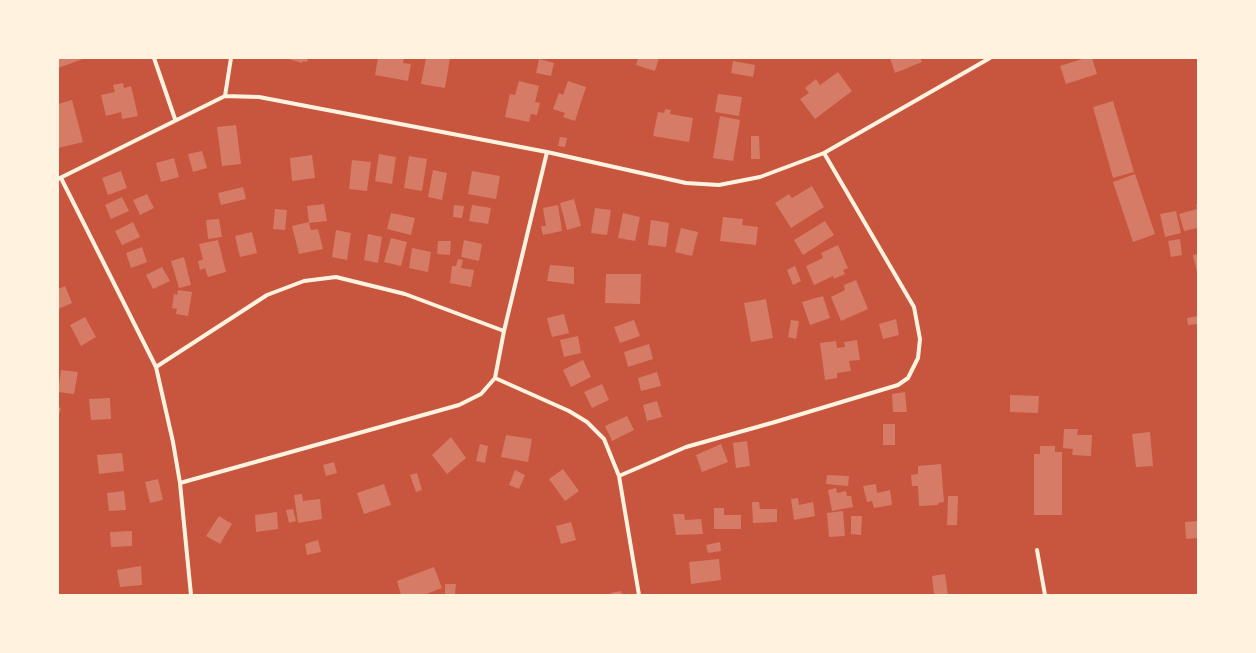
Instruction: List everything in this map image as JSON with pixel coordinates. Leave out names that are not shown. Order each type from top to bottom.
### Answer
[{"type":"street","points":[[154,58],[175,119]]},
{"type":"street","points":[[225,96],[231,58]]},
{"type":"street","points":[[192,595],[180,483],[173,442],[156,367],[59,178],[175,119],[225,96],[259,97],[547,152],[686,183],[719,185],[760,177],[824,153],[990,58]]},
{"type":"street","points":[[180,483],[459,405],[481,394],[495,378],[504,331],[547,152]]},
{"type":"street","points":[[619,476],[686,447],[898,385],[908,378],[918,358],[920,339],[914,307],[824,153]]},
{"type":"street","points":[[156,367],[267,295],[304,281],[336,277],[405,294],[504,331]]},
{"type":"street","points":[[495,378],[569,411],[587,422],[604,439],[619,476],[639,595]]},
{"type":"street","points":[[1037,550],[1045,595]]},
{"type":"building","points":[[58,58],[83,58],[83,59],[58,68]]},
{"type":"building","points":[[285,58],[308,58],[307,62],[303,61],[302,63]]},
{"type":"building","points":[[378,58],[404,58],[403,63],[411,64],[408,81],[375,75]]},
{"type":"building","points":[[426,58],[450,58],[445,88],[421,84]]},
{"type":"building","points":[[638,58],[659,58],[655,71],[636,65]]},
{"type":"building","points":[[890,58],[920,58],[922,62],[895,73]]},
{"type":"building","points":[[1085,58],[1092,58],[1097,74],[1066,84],[1060,66]]},
{"type":"building","points":[[539,59],[554,63],[551,76],[536,73]]},
{"type":"building","points":[[733,61],[755,65],[753,77],[731,73]]},
{"type":"building","points":[[838,72],[852,91],[815,119],[800,99],[809,93],[805,88],[816,79],[820,85]]},
{"type":"building","points":[[519,81],[539,86],[535,102],[540,103],[537,115],[531,114],[529,122],[505,117],[510,94],[515,95]]},
{"type":"building","points":[[568,81],[586,87],[575,121],[563,117],[565,113],[553,109],[559,93],[563,95]]},
{"type":"building","points":[[123,83],[124,88],[131,86],[138,116],[122,119],[121,112],[106,116],[101,95],[115,92],[113,85]]},
{"type":"building","points":[[718,94],[742,97],[739,116],[715,112]]},
{"type":"building","points":[[72,100],[83,142],[58,148],[58,104]]},
{"type":"building","points":[[1113,101],[1134,172],[1113,178],[1093,107]]},
{"type":"building","points":[[665,109],[671,110],[670,114],[693,118],[689,142],[653,136],[658,112],[664,113]]},
{"type":"building","points":[[720,116],[740,120],[733,161],[713,158]]},
{"type":"building","points":[[236,125],[241,164],[222,166],[217,127]]},
{"type":"building","points":[[751,136],[759,136],[760,159],[751,159]]},
{"type":"building","points":[[560,137],[567,138],[565,147],[558,146]]},
{"type":"building","points":[[202,151],[207,168],[193,172],[188,154]]},
{"type":"building","points":[[379,154],[396,157],[392,184],[375,181]]},
{"type":"building","points":[[312,155],[315,178],[292,181],[290,158]]},
{"type":"building","points":[[409,156],[427,159],[422,191],[404,188]]},
{"type":"building","points":[[174,158],[179,177],[161,182],[156,163]]},
{"type":"building","points":[[352,160],[371,162],[367,191],[349,189]]},
{"type":"building","points":[[433,170],[447,173],[442,200],[428,197]]},
{"type":"building","points":[[121,171],[127,188],[108,195],[102,178]]},
{"type":"building","points":[[472,171],[500,176],[496,199],[468,194]]},
{"type":"building","points":[[1135,174],[1155,234],[1133,242],[1113,182]]},
{"type":"building","points":[[812,186],[824,207],[791,228],[775,203],[789,194],[792,198]]},
{"type":"building","points":[[243,187],[246,199],[221,205],[218,193]]},
{"type":"building","points":[[147,194],[154,208],[140,215],[133,200]]},
{"type":"building","points":[[122,197],[129,211],[111,219],[105,205]]},
{"type":"building","points":[[574,199],[581,226],[567,230],[560,203]]},
{"type":"building","points":[[324,204],[327,221],[309,223],[311,230],[318,229],[323,249],[299,254],[292,226],[309,222],[307,206]]},
{"type":"building","points":[[1198,204],[1198,228],[1184,231],[1179,214],[1197,209],[1196,205]]},
{"type":"building","points":[[454,205],[464,206],[462,218],[453,217]]},
{"type":"building","points":[[472,205],[491,208],[488,224],[469,221]]},
{"type":"building","points":[[558,205],[562,231],[543,235],[541,226],[546,226],[543,208]]},
{"type":"building","points":[[595,208],[611,210],[607,235],[591,233]]},
{"type":"building","points":[[275,209],[287,210],[285,230],[273,229]]},
{"type":"building","points":[[1176,211],[1181,233],[1165,237],[1160,214]]},
{"type":"building","points":[[391,213],[415,218],[411,235],[387,229]]},
{"type":"building","points":[[623,213],[640,217],[635,241],[618,238]]},
{"type":"building","points":[[723,217],[743,219],[742,225],[758,227],[756,245],[720,241]]},
{"type":"building","points":[[219,219],[222,237],[208,239],[206,220]]},
{"type":"building","points":[[651,220],[669,223],[666,247],[648,245]]},
{"type":"building","points":[[825,221],[834,235],[803,255],[794,240]]},
{"type":"building","points":[[133,222],[140,237],[122,245],[115,231]]},
{"type":"building","points":[[681,228],[698,232],[692,256],[675,252]]},
{"type":"building","points":[[336,230],[351,233],[347,260],[332,257]]},
{"type":"building","points":[[252,232],[257,253],[240,257],[235,236]]},
{"type":"building","points":[[368,234],[382,237],[378,263],[364,260]]},
{"type":"building","points":[[391,238],[407,242],[401,266],[384,262]]},
{"type":"building","points":[[1180,239],[1182,255],[1171,257],[1168,241]]},
{"type":"building","points":[[218,240],[226,272],[208,277],[205,268],[200,270],[198,261],[203,260],[199,244]]},
{"type":"building","points":[[464,240],[482,244],[479,261],[461,257]]},
{"type":"building","points":[[438,241],[451,241],[450,255],[437,254]]},
{"type":"building","points":[[838,245],[848,268],[843,270],[845,274],[834,279],[833,276],[814,285],[806,266],[823,258],[821,253]]},
{"type":"building","points":[[142,247],[147,262],[131,268],[126,253]]},
{"type":"building","points":[[412,248],[431,252],[428,272],[409,268]]},
{"type":"building","points":[[1198,254],[1198,272],[1197,272],[1193,255]]},
{"type":"building","points":[[184,257],[191,285],[179,288],[171,261]]},
{"type":"building","points":[[458,259],[463,260],[461,268],[474,270],[471,287],[450,283],[452,266],[456,266]]},
{"type":"building","points":[[550,265],[574,267],[574,284],[547,281]]},
{"type":"building","points":[[795,266],[801,281],[793,285],[787,270]]},
{"type":"building","points":[[162,267],[170,281],[153,289],[146,275]]},
{"type":"building","points":[[606,274],[641,274],[640,304],[605,303]]},
{"type":"building","points":[[856,280],[868,309],[841,321],[831,297],[845,290],[844,285]]},
{"type":"building","points":[[65,286],[72,303],[58,309],[58,289]]},
{"type":"building","points":[[178,290],[192,292],[188,316],[176,314],[177,309],[172,308],[174,294],[177,295]]},
{"type":"building","points":[[823,296],[830,318],[810,325],[802,302]]},
{"type":"building","points":[[766,299],[773,338],[751,342],[744,303]]},
{"type":"building","points":[[564,314],[569,333],[552,337],[547,318]]},
{"type":"building","points":[[1198,316],[1198,324],[1188,325],[1187,318]]},
{"type":"building","points":[[85,317],[96,337],[81,346],[70,325]]},
{"type":"building","points":[[896,319],[899,335],[883,339],[879,324]]},
{"type":"building","points":[[634,320],[640,336],[620,343],[614,327]]},
{"type":"building","points":[[791,320],[799,321],[796,339],[788,337]]},
{"type":"building","points":[[578,336],[581,353],[564,357],[560,340]]},
{"type":"building","points":[[857,340],[860,360],[849,361],[851,371],[837,373],[837,378],[825,380],[820,343],[836,341],[837,348],[845,347],[844,342]]},
{"type":"building","points":[[649,344],[653,359],[628,367],[624,352]]},
{"type":"building","points":[[583,360],[591,377],[571,387],[563,370]]},
{"type":"building","points":[[61,370],[78,372],[74,394],[58,392]]},
{"type":"building","points":[[657,372],[661,386],[641,391],[638,378]]},
{"type":"building","points":[[602,384],[609,400],[592,408],[584,392]]},
{"type":"building","points":[[905,392],[907,412],[893,412],[892,394]]},
{"type":"building","points":[[1010,395],[1039,396],[1038,413],[1010,412]]},
{"type":"building","points":[[110,398],[111,419],[91,420],[89,399]]},
{"type":"building","points":[[657,401],[662,417],[647,421],[643,405]]},
{"type":"building","points":[[58,407],[61,408],[58,417]]},
{"type":"building","points":[[627,416],[634,430],[612,441],[605,426]]},
{"type":"building","points":[[883,424],[895,424],[895,445],[883,445]]},
{"type":"building","points":[[1064,429],[1078,429],[1077,435],[1092,435],[1091,456],[1072,455],[1073,449],[1063,448]]},
{"type":"building","points":[[1150,432],[1153,466],[1136,467],[1132,434]]},
{"type":"building","points":[[506,435],[532,439],[528,462],[501,457]]},
{"type":"building","points":[[451,437],[466,458],[447,474],[432,455]]},
{"type":"building","points":[[747,441],[750,466],[736,468],[733,443]]},
{"type":"building","points":[[480,444],[488,446],[485,463],[476,461]]},
{"type":"building","points":[[721,444],[728,462],[702,472],[696,455]]},
{"type":"building","points":[[1040,446],[1055,446],[1055,452],[1062,452],[1062,515],[1034,515],[1034,454],[1040,454]]},
{"type":"building","points":[[122,453],[124,471],[99,474],[97,455]]},
{"type":"building","points":[[334,462],[337,473],[326,476],[323,465]]},
{"type":"building","points":[[941,464],[944,502],[938,503],[938,505],[919,506],[918,486],[912,486],[911,475],[918,474],[918,466]]},
{"type":"building","points":[[563,469],[579,491],[565,501],[549,479]]},
{"type":"building","points":[[515,470],[525,475],[519,489],[509,485]]},
{"type":"building","points":[[417,473],[422,490],[416,492],[410,475]]},
{"type":"building","points":[[827,475],[849,476],[848,486],[826,484]]},
{"type":"building","points":[[158,479],[163,500],[150,503],[145,482]]},
{"type":"building","points":[[384,484],[391,505],[364,514],[357,493]]},
{"type":"building","points":[[876,484],[877,493],[890,490],[892,505],[874,508],[872,501],[867,502],[863,486]]},
{"type":"building","points":[[836,488],[837,493],[846,491],[847,496],[851,496],[853,507],[832,511],[828,490]]},
{"type":"building","points":[[124,491],[126,510],[109,511],[107,493]]},
{"type":"building","points":[[302,494],[303,501],[320,499],[322,519],[298,523],[294,495]]},
{"type":"building","points":[[948,496],[958,496],[957,525],[947,525]]},
{"type":"building","points":[[798,498],[799,505],[813,502],[815,516],[794,520],[791,499]]},
{"type":"building","points":[[752,502],[759,502],[760,509],[777,509],[777,522],[753,523]]},
{"type":"building","points":[[714,508],[724,508],[724,515],[741,515],[741,529],[714,529]]},
{"type":"building","points":[[293,509],[296,521],[289,523],[286,510]]},
{"type":"building","points":[[843,511],[845,536],[829,537],[827,513]]},
{"type":"building","points":[[277,512],[278,529],[256,532],[255,515]]},
{"type":"building","points":[[673,514],[684,514],[685,520],[701,519],[703,534],[676,535]]},
{"type":"building","points":[[219,516],[232,524],[220,544],[206,536]]},
{"type":"building","points":[[851,516],[862,516],[861,535],[851,534]]},
{"type":"building","points":[[1198,521],[1198,538],[1186,539],[1185,522]]},
{"type":"building","points":[[571,522],[576,540],[561,544],[556,526]]},
{"type":"building","points":[[132,531],[132,546],[111,547],[110,532]]},
{"type":"building","points":[[318,540],[321,552],[307,555],[305,544]]},
{"type":"building","points":[[720,542],[721,551],[708,553],[706,545]]},
{"type":"building","points":[[719,559],[721,580],[691,584],[689,562]]},
{"type":"building","points":[[141,566],[142,585],[120,587],[117,570]]},
{"type":"building","points":[[434,567],[442,588],[424,595],[401,595],[397,581]]},
{"type":"building","points":[[945,574],[948,595],[934,595],[932,576]]},
{"type":"building","points":[[445,584],[456,584],[455,594],[445,595]]},
{"type":"building","points":[[621,591],[622,595],[612,595],[611,593]]}]
